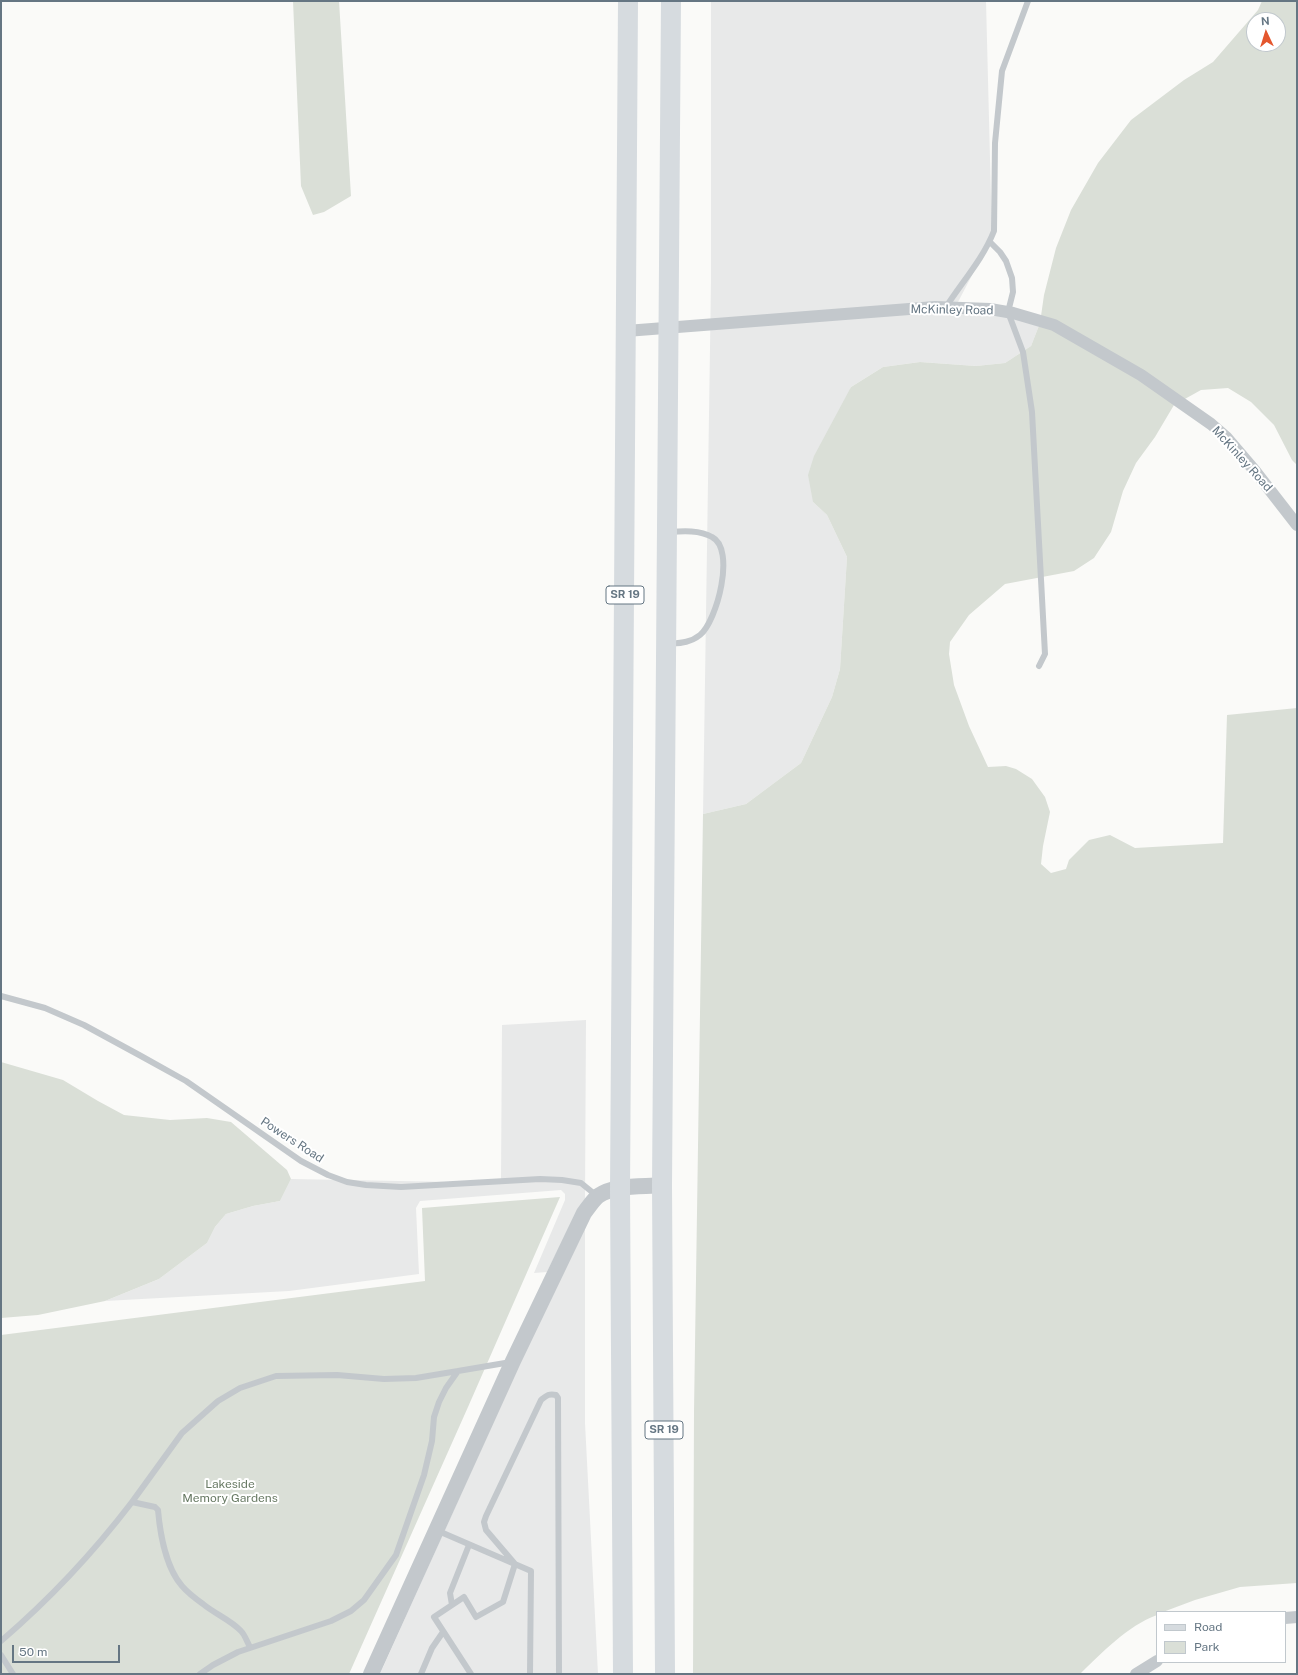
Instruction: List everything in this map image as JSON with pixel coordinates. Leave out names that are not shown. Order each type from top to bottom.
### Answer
[{"type":"main road","name":"SR 19","points":[[623,1674],[620,1188],[628,1]]},
{"type":"main road","name":"SR 19","points":[[665,1674],[662,1185],[669,329],[670,1]]},
{"type":"main road","points":[[622,1616],[634,1638],[636,1674]]},
{"type":"street","name":"McKinley Road","points":[[626,331],[669,329],[750,320],[946,307],[990,309],[1008,312],[1054,325],[1141,375],[1211,424],[1226,438],[1255,471],[1297,525]]},
{"type":"street","points":[[371,1674],[513,1361],[584,1213],[597,1196],[608,1191],[620,1188],[662,1185]]},
{"type":"street","points":[[1286,1618],[1297,1617]]},
{"type":"street","points":[[1136,1674],[1156,1662]]},
{"type":"lane","points":[[946,307],[990,242],[994,231],[995,144],[1002,71],[1028,1]]},
{"type":"lane","points":[[990,242],[1000,252],[1006,261],[1012,278],[1013,292],[1008,312],[1023,352],[1032,412],[1045,647],[1045,654],[1039,666]]},
{"type":"lane","points":[[666,644],[688,642],[701,635],[712,619],[722,584],[723,559],[719,543],[712,537],[686,532],[667,532]]},
{"type":"lane","name":"Powers Road","points":[[1,996],[45,1008],[84,1025],[186,1082],[301,1161],[328,1175],[347,1182],[366,1185],[401,1187],[540,1179],[562,1180],[581,1183],[597,1196]]},
{"type":"lane","points":[[1,1641],[32,1615],[67,1580],[109,1532],[182,1434],[218,1401],[240,1388],[276,1376],[337,1375],[384,1379],[416,1378],[513,1361]]},
{"type":"lane","points":[[200,1674],[213,1665],[250,1647],[331,1621],[351,1611],[364,1600],[396,1555],[424,1475],[432,1441],[434,1417],[438,1402],[458,1371]]},
{"type":"lane","points":[[515,1564],[486,1530],[484,1522],[541,1400],[552,1394],[556,1395],[558,1398],[559,1674]]},
{"type":"lane","points":[[132,1502],[155,1507],[158,1510],[166,1553],[175,1576],[182,1586],[203,1604],[236,1626],[242,1632],[250,1647]]},
{"type":"lane","points":[[436,1530],[531,1571],[530,1674]]},
{"type":"lane","points":[[452,1605],[450,1593],[469,1545]]},
{"type":"lane","points":[[470,1674],[434,1617],[464,1597],[476,1617],[503,1602],[515,1564]]},
{"type":"lane","points":[[421,1674],[432,1648],[443,1632]]},
{"type":"lane","points":[[1,1655],[13,1674]]},
{"type":"shaded area","points":[[711,1],[986,1],[992,237],[958,302],[1040,323],[1031,346],[1005,363],[976,366],[920,362],[883,367],[851,387],[813,502],[827,515],[847,557],[840,669],[832,697],[801,763],[746,804],[703,814],[711,281]]},
{"type":"shaded area","points":[[586,1020],[585,1199],[578,1209],[547,1272],[534,1273],[565,1200],[565,1194],[561,1190],[420,1201],[416,1208],[419,1274],[289,1291],[105,1301],[159,1279],[207,1243],[215,1227],[226,1214],[253,1206],[280,1201],[291,1179],[453,1182],[501,1179],[502,1025]]},
{"type":"shaded area","points":[[585,1228],[585,1423],[598,1674],[380,1674],[519,1365]]},
{"type":"green space","points":[[293,1],[339,1],[351,196],[324,212],[313,215],[301,186]]},
{"type":"green space","points":[[1262,1],[1297,1],[1297,465],[1292,460],[1274,425],[1251,402],[1228,388],[1201,390],[1174,405],[1155,437],[1136,463],[1123,491],[1111,532],[1094,558],[1074,571],[1005,584],[969,615],[950,642],[949,654],[954,685],[969,726],[988,767],[1006,766],[1016,769],[1032,779],[1045,797],[1050,812],[1041,864],[1051,873],[1066,869],[1069,860],[1089,840],[1110,835],[1135,848],[1223,843],[1227,715],[1297,708],[1297,1583],[1240,1587],[1195,1600],[1166,1611],[1156,1611],[1156,1615],[1136,1626],[1116,1640],[1080,1674],[693,1674],[694,1411],[703,814],[746,804],[801,763],[832,697],[840,669],[847,557],[827,515],[813,502],[808,475],[814,456],[851,387],[883,367],[920,362],[976,366],[1005,363],[1031,346],[1040,323],[1044,295],[1056,248],[1071,210],[1098,163],[1131,120],[1184,80],[1213,62],[1246,24],[1246,52],[1286,52],[1286,12],[1256,12]]},
{"type":"green space","points":[[1,1062],[63,1080],[124,1115],[170,1120],[207,1118],[231,1122],[287,1170],[291,1179],[280,1201],[253,1206],[226,1214],[215,1227],[207,1243],[159,1279],[105,1301],[38,1315],[1,1318]]},
{"type":"green space","name":"Lakeside Memory Gardens","points":[[560,1197],[349,1674],[1,1674],[1,1335],[425,1281],[422,1208]]}]
